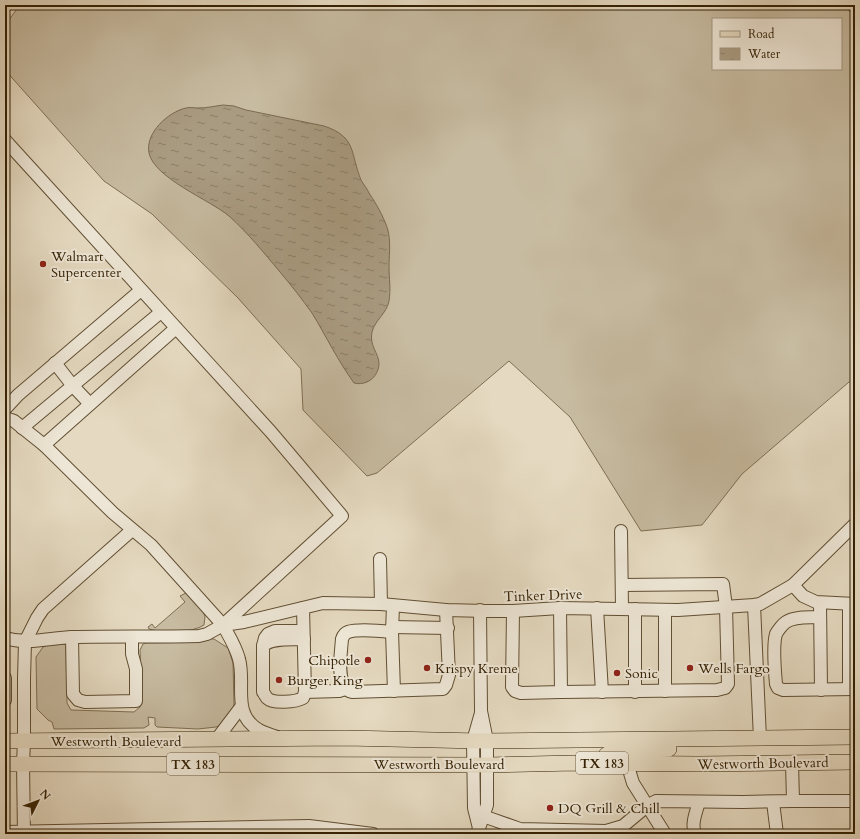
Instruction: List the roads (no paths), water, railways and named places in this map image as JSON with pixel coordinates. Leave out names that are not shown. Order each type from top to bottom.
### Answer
[{"type":"main road","name":"Westworth Boulevard","points":[[24,741],[346,738],[480,741],[855,737]]},
{"type":"main road","points":[[604,763],[606,755],[611,752],[680,749],[739,749],[760,739]]},
{"type":"main road","name":"TX 183","points":[[5,741],[24,741]]},
{"type":"main road","points":[[792,762],[792,756],[796,749],[804,744],[855,745]]},
{"type":"main road","name":"Westworth Boulevard","points":[[23,764],[698,764],[855,762]]},
{"type":"main road","name":"TX 183","points":[[5,764],[23,764]]},
{"type":"street","points":[[5,140],[271,432],[342,516],[223,625],[206,634],[199,636],[72,637],[26,642],[5,638]]},
{"type":"street","points":[[5,409],[18,395],[141,290]]},
{"type":"street","points":[[22,428],[161,312]]},
{"type":"street","points":[[44,445],[176,328]]},
{"type":"street","points":[[55,363],[73,386],[90,404]]},
{"type":"street","points":[[5,418],[14,421],[44,445],[113,513],[151,545],[223,625],[239,659],[242,686],[241,707],[249,722],[258,729],[279,739]]},
{"type":"street","name":"Tinker Drive","points":[[223,625],[244,622],[323,603],[387,605],[446,610],[513,611],[560,608],[665,610],[754,605],[760,604],[793,585],[855,524]]},
{"type":"street","points":[[24,833],[23,764],[26,642],[36,618],[42,609],[132,530]]},
{"type":"street","points":[[620,531],[622,609]]},
{"type":"street","points":[[380,559],[392,629],[394,691]]},
{"type":"street","points":[[513,611],[512,687],[515,692],[635,692],[717,690],[725,688],[728,684],[726,607],[723,584],[622,585]]},
{"type":"street","points":[[793,585],[803,596],[820,603],[852,604],[852,689],[783,690],[780,686],[780,638],[788,629],[796,625],[820,620]]},
{"type":"street","points":[[820,603],[821,690]]},
{"type":"street","points":[[754,605],[760,739]]},
{"type":"street","points":[[303,608],[304,635],[305,692],[303,698],[294,701],[272,701],[266,697],[264,692],[263,646],[265,638],[268,634],[276,631],[304,635]]},
{"type":"street","points":[[560,608],[561,692]]},
{"type":"street","points":[[597,608],[602,692]]},
{"type":"street","points":[[635,609],[635,692]]},
{"type":"street","points":[[446,610],[448,628],[449,675],[443,689],[352,692],[344,687],[341,670],[342,639],[347,632],[392,629],[448,628]]},
{"type":"street","points":[[480,610],[480,764],[474,808],[480,826],[520,829],[606,831],[623,826],[656,801],[855,801]]},
{"type":"street","points":[[665,610],[665,691]]},
{"type":"street","points":[[72,637],[73,694],[78,700],[85,702],[136,702],[136,669],[132,654],[132,637]]},
{"type":"street","points":[[5,678],[5,700]]},
{"type":"street","points":[[305,692],[339,691],[344,687]]},
{"type":"street","points":[[216,740],[241,707]]},
{"type":"street","points":[[792,762],[793,801]]},
{"type":"street","points":[[627,763],[633,783],[665,834]]},
{"type":"street","points":[[695,834],[694,818],[699,802]]},
{"type":"street","points":[[773,802],[777,834]]},
{"type":"street","points":[[5,832],[132,832],[309,826],[331,831],[373,834]]},
{"type":"water","points":[[223,105],[234,106],[246,110],[324,126],[335,130],[342,135],[351,147],[361,180],[376,203],[389,233],[389,301],[386,309],[372,332],[371,337],[379,364],[374,377],[371,380],[358,384],[354,383],[312,313],[284,277],[243,229],[229,216],[172,180],[153,162],[149,153],[149,145],[154,131],[165,119],[179,110],[186,108],[205,108]]},
{"type":"place","name":"Walmart Supercenter","points":[[43,264]]},
{"type":"place","name":"Chipotle","points":[[368,660]]},
{"type":"place","name":"Krispy Kreme","points":[[427,668]]},
{"type":"place","name":"Wells Fargo","points":[[690,668]]},
{"type":"place","name":"Sonic","points":[[617,673]]},
{"type":"place","name":"Burger King","points":[[279,680]]},
{"type":"place","name":"DQ Grill & Chill","points":[[550,808]]}]
